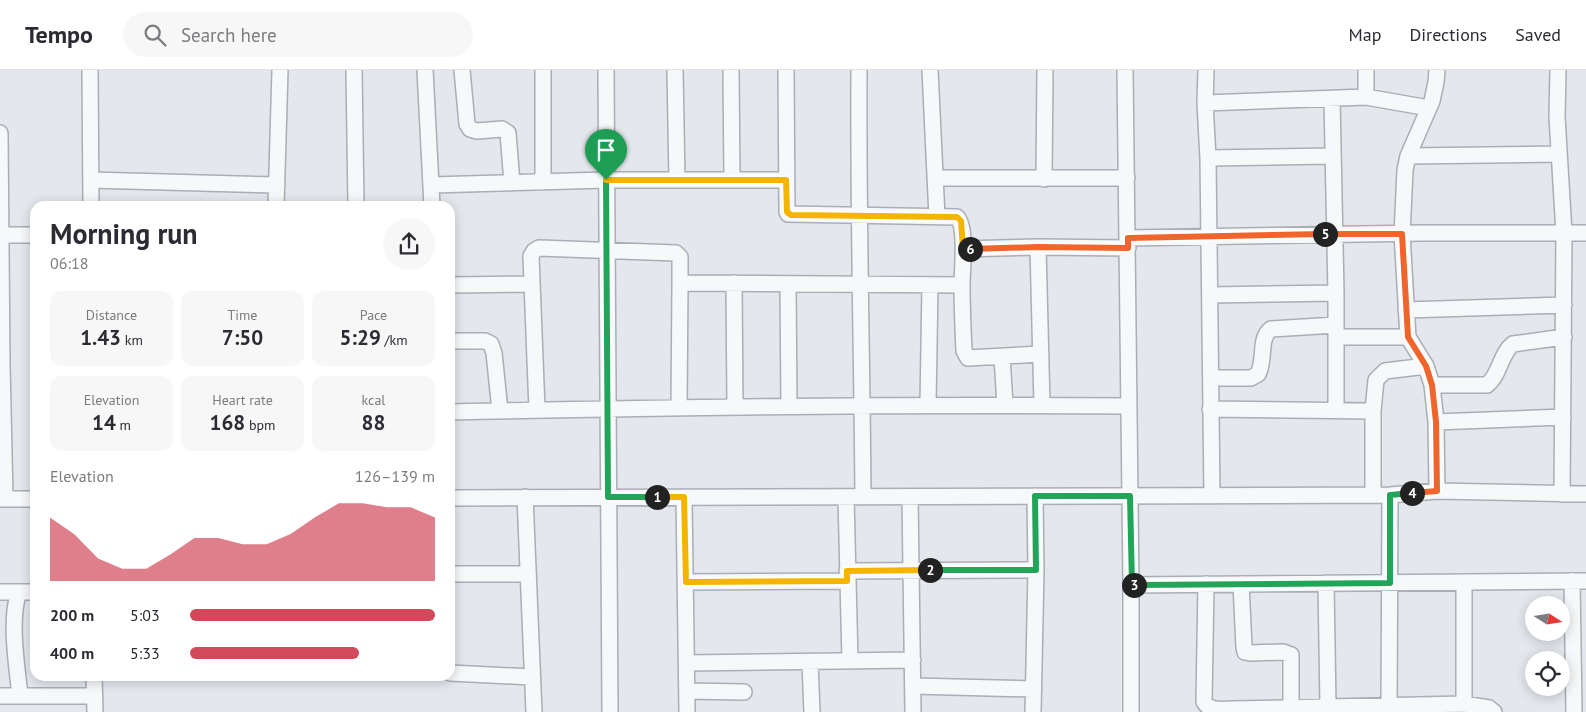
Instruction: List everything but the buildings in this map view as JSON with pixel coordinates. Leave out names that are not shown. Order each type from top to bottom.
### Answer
[{"type":"street","points":[[90,70],[91,201]]},
{"type":"street","points":[[276,201],[280,70]]},
{"type":"street","points":[[354,70],[356,201]]},
{"type":"street","points":[[425,70],[432,201]]},
{"type":"street","points":[[462,70],[467,124],[470,129],[477,131],[502,129],[508,133],[512,183]]},
{"type":"street","points":[[543,70],[543,182]]},
{"type":"street","points":[[606,70],[610,712]]},
{"type":"street","points":[[675,70],[677,180]]},
{"type":"street","points":[[731,70],[732,180]]},
{"type":"street","points":[[786,70],[786,180],[788,214],[957,217],[961,221],[964,351],[968,358],[1041,354]]},
{"type":"street","points":[[859,70],[858,215],[861,284],[863,497]]},
{"type":"street","points":[[930,70],[937,217]]},
{"type":"street","points":[[1044,179],[1045,70]]},
{"type":"street","points":[[1125,70],[1132,585],[1131,712]]},
{"type":"street","points":[[1206,70],[1212,496]]},
{"type":"street","points":[[1366,70],[1366,97]]},
{"type":"street","points":[[1437,70],[1429,108],[1408,156],[1405,170],[1402,234],[1408,337],[1426,366],[1432,385],[1436,422],[1437,491]]},
{"type":"street","points":[[1558,70],[1557,118],[1564,233],[1562,494]]},
{"type":"street","points":[[1205,103],[1366,97],[1429,108]]},
{"type":"street","points":[[1332,99],[1336,293],[1336,410]]},
{"type":"street","points":[[0,134],[2,499],[30,499]]},
{"type":"street","points":[[1408,156],[1559,154]]},
{"type":"street","points":[[1208,158],[1333,156]]},
{"type":"street","points":[[935,178],[1127,178]]},
{"type":"street","points":[[90,180],[277,185]]},
{"type":"street","points":[[432,185],[606,180],[786,180]]},
{"type":"street","points":[[963,249],[1128,243],[1209,236],[1586,233]]},
{"type":"street","points":[[0,235],[30,234]]},
{"type":"street","points":[[1038,247],[1042,405]]},
{"type":"street","points":[[537,410],[531,256],[539,248],[676,253],[680,257],[679,408]]},
{"type":"street","points":[[680,283],[962,285]]},
{"type":"street","points":[[734,283],[735,407]]},
{"type":"street","points":[[455,285],[532,284]]},
{"type":"street","points":[[788,284],[789,406]]},
{"type":"street","points":[[928,405],[930,285]]},
{"type":"street","points":[[1210,295],[1336,293]]},
{"type":"street","points":[[1406,310],[1564,305]]},
{"type":"street","points":[[1211,378],[1251,378],[1258,374],[1263,362],[1263,343],[1266,333],[1272,329],[1336,331],[1408,337]]},
{"type":"street","points":[[1432,385],[1487,385],[1494,378],[1506,353],[1514,344],[1564,337]]},
{"type":"street","points":[[455,342],[485,341],[491,344],[494,353],[500,411]]},
{"type":"street","points":[[1002,357],[1005,405]]},
{"type":"street","points":[[1373,495],[1373,411],[1376,380],[1385,372],[1426,366]]},
{"type":"street","points":[[455,412],[789,406],[1129,406]]},
{"type":"street","points":[[1210,409],[1373,411]]},
{"type":"street","points":[[1436,422],[1563,417]]},
{"type":"street","points":[[455,498],[1390,495],[1437,491],[1586,494]]},
{"type":"street","points":[[1389,709],[1390,495]]},
{"type":"street","points":[[1033,712],[1036,570],[1035,496]]},
{"type":"street","points":[[684,497],[688,712]]},
{"type":"street","points":[[846,497],[850,661]]},
{"type":"street","points":[[910,497],[913,712]]},
{"type":"street","points":[[525,498],[534,712]]},
{"type":"street","points":[[686,582],[847,576],[911,570],[1036,570]]},
{"type":"street","points":[[455,574],[528,574]]},
{"type":"street","points":[[1132,585],[1579,581],[1574,712]]},
{"type":"street","points":[[1464,582],[1464,704]]},
{"type":"street","points":[[1326,583],[1328,708]]},
{"type":"street","points":[[1206,584],[1204,702],[1207,707],[1234,711],[1328,708],[1389,709],[1464,704],[1489,708],[1494,712]]},
{"type":"street","points":[[1242,584],[1245,652],[1284,652],[1291,655],[1291,710]]},
{"type":"street","points":[[0,592],[30,592]]},
{"type":"street","points":[[19,592],[15,603],[15,646],[20,696]]},
{"type":"street","points":[[687,663],[913,660]]},
{"type":"street","points":[[810,662],[812,712]]},
{"type":"street","points":[[455,673],[532,677]]},
{"type":"street","points":[[94,681],[94,712]]},
{"type":"street","points":[[913,686],[1033,689]]},
{"type":"street","points":[[687,691],[744,692]]},
{"type":"street","points":[[0,696],[94,696]]},
{"type":"route","points":[[606,180],[786,180],[788,214],[957,217],[961,221],[963,249],[1038,247],[1128,248],[1128,238],[1402,234],[1408,337],[1426,366],[1432,385],[1436,422],[1437,491],[1390,495],[1390,583],[1132,585],[1130,496],[1035,496],[1036,570],[847,571],[847,581],[686,582],[684,497],[608,497],[608,251],[606,180]]}]
